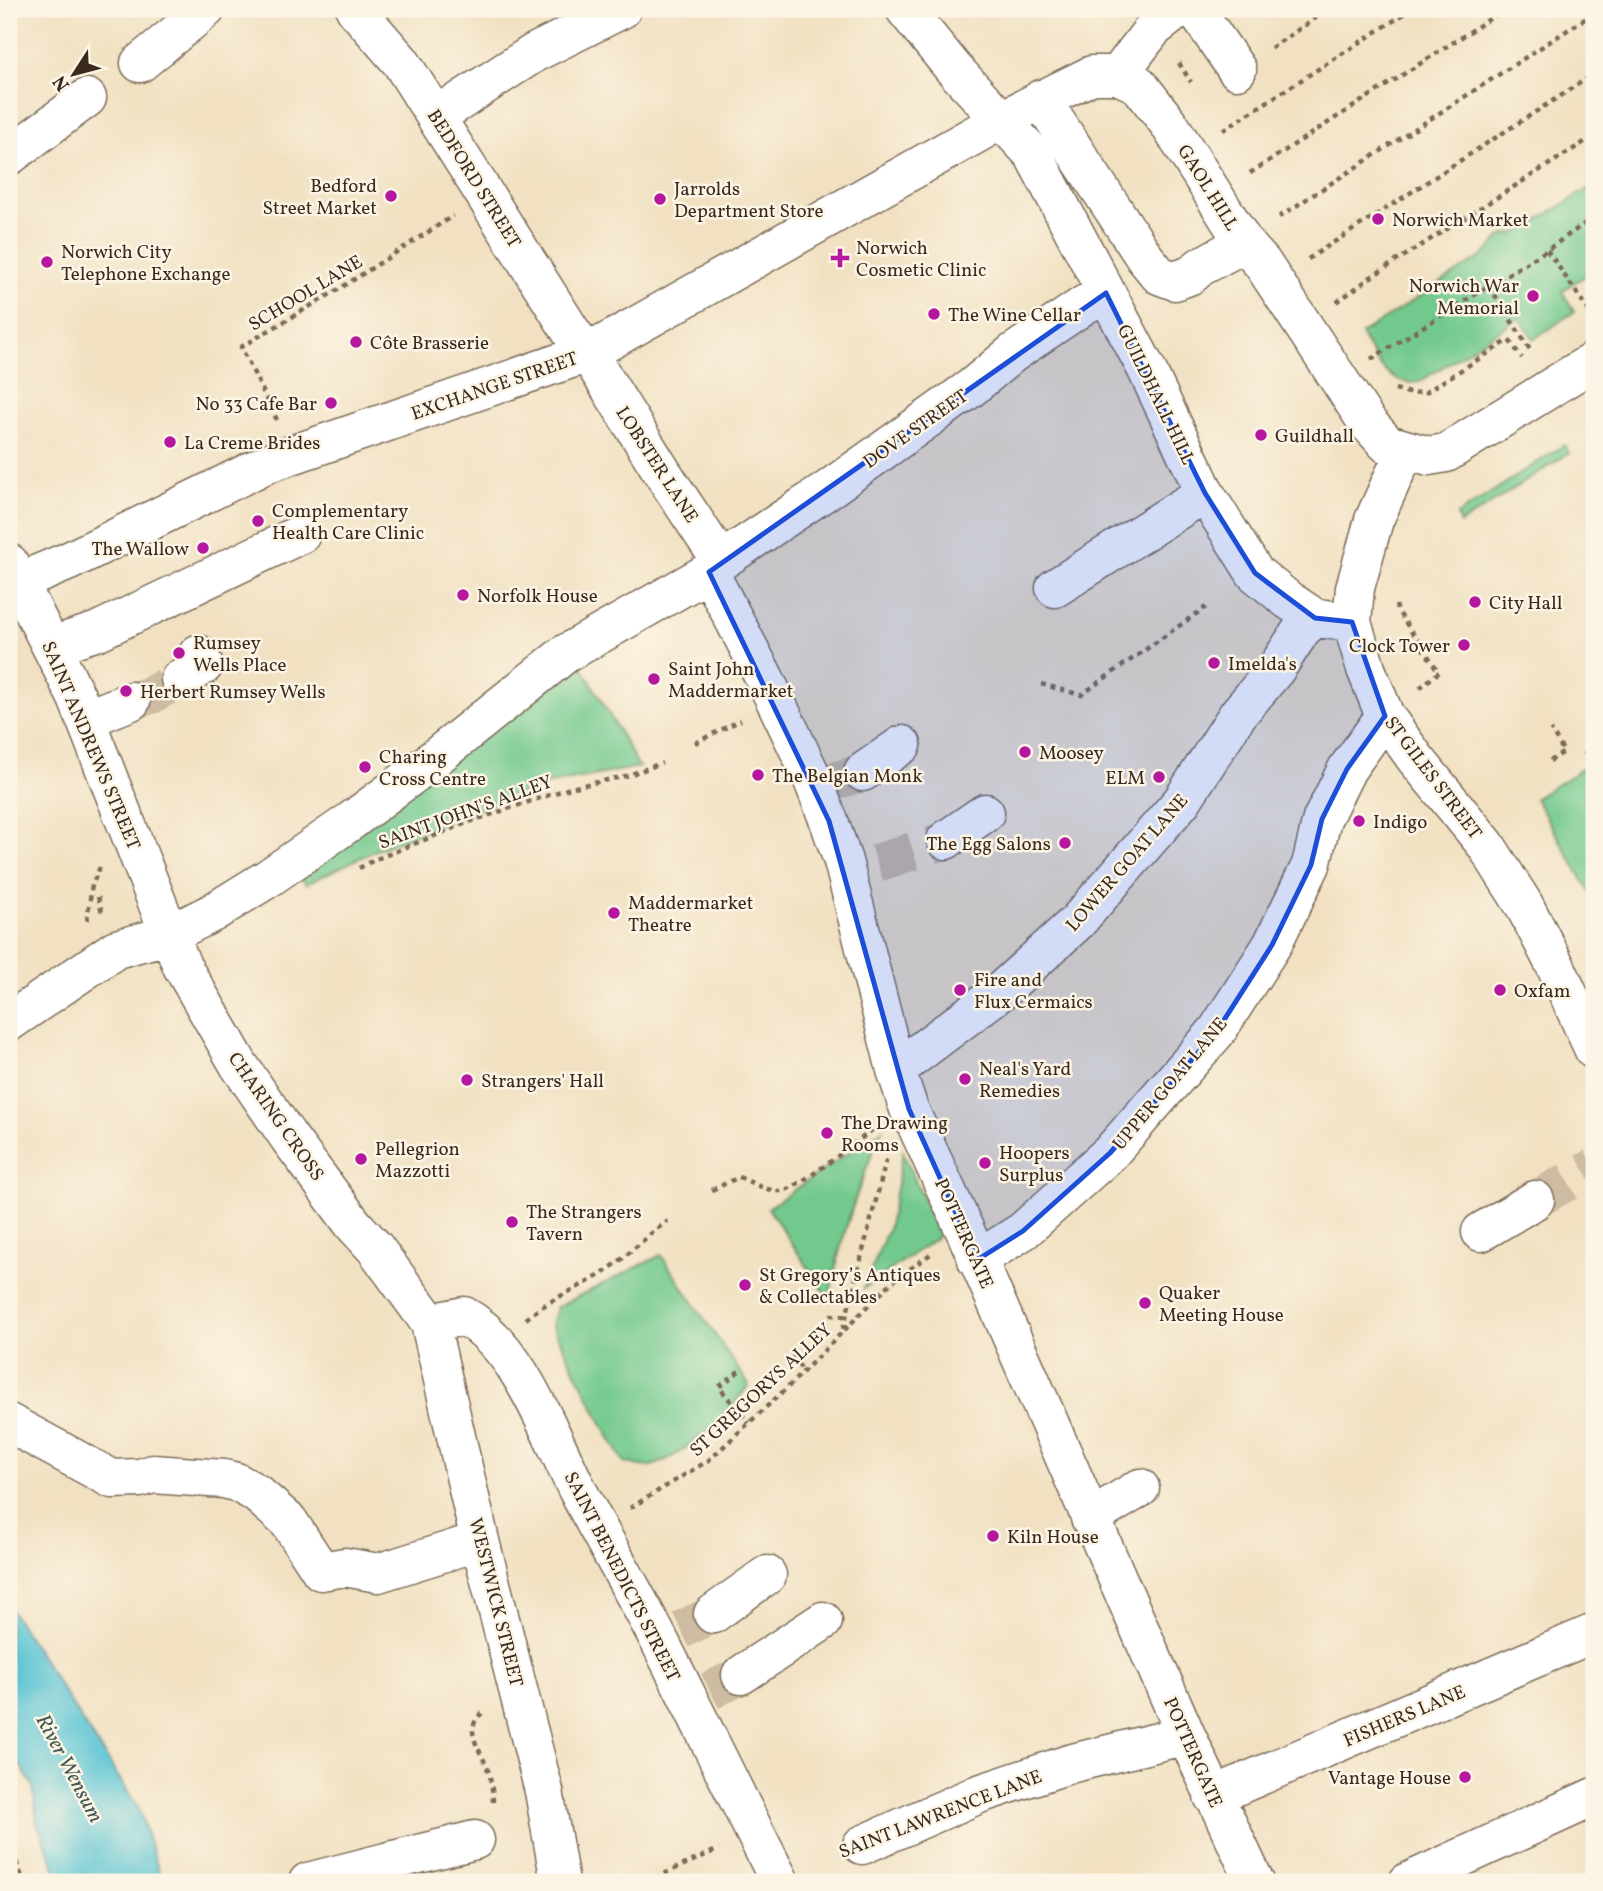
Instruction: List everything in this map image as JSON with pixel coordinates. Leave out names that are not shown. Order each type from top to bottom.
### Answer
[{"type":"street","points":[[139,63],[206,9]]},
{"type":"street","name":"BEDFORD STREET","points":[[355,9],[401,62],[572,333],[588,353]]},
{"type":"street","points":[[434,113],[454,105],[534,53],[622,9]]},
{"type":"street","name":"GUILDHALL HILL","points":[[905,9],[953,68],[1033,154],[1146,368],[1205,493],[1255,573],[1288,600],[1333,620]]},
{"type":"street","points":[[1003,119],[1092,75],[1118,75],[1153,29],[1179,9]]},
{"type":"street","points":[[1195,9],[1237,70]]},
{"type":"street","name":"GAOL HILL","points":[[1118,75],[1139,85],[1169,124],[1244,243],[1270,274],[1367,422],[1387,444],[1405,450]]},
{"type":"street","points":[[9,156],[87,98]]},
{"type":"street","points":[[1041,99],[1145,258],[1159,275],[1175,281],[1191,275],[1200,267],[1244,243]]},
{"type":"street","name":"EXCHANGE STREET","points":[[14,572],[69,561],[268,463],[588,353],[1003,119]]},
{"type":"street","name":"DOVE STREET","points":[[715,567],[971,388],[1013,353],[1084,305],[1107,293]]},
{"type":"street","name":"LOBSTER LANE","points":[[588,353],[664,475],[715,567]]},
{"type":"street","points":[[1405,450],[1429,456],[1446,453],[1594,361]]},
{"type":"street","name":"ST GILES STREET","points":[[1405,450],[1371,530],[1358,570],[1333,620],[1366,669],[1385,716],[1415,758],[1486,845],[1524,905],[1594,1050]]},
{"type":"street","points":[[1055,588],[1205,493]]},
{"type":"street","points":[[51,646],[98,631],[301,534]]},
{"type":"street","points":[[9,998],[78,954],[116,949],[168,935],[212,913],[351,821],[565,654],[715,567]]},
{"type":"street","name":"POTTERGATE","points":[[715,567],[776,701],[834,776],[860,862],[897,1070],[909,1109],[1213,1796],[1255,1882]]},
{"type":"street","name":"SAINT ANDREWS STREET","points":[[14,572],[86,719],[152,892]]},
{"type":"street","name":"LOWER GOAT LANE","points":[[897,1070],[1001,991],[1077,922],[1182,801],[1238,714],[1276,669],[1302,629],[1333,620]]},
{"type":"street","points":[[86,719],[131,702]]},
{"type":"street","name":"UPPER GOAT LANE","points":[[977,1260],[1023,1231],[1110,1153],[1217,1031],[1272,945],[1311,865],[1322,819],[1347,769],[1385,716]]},
{"type":"street","points":[[834,776],[902,746]]},
{"type":"street","points":[[946,840],[985,813]]},
{"type":"street","name":"CHARING CROSS","points":[[152,892],[182,966],[239,1065],[353,1224],[430,1323]]},
{"type":"street","points":[[9,1022],[116,949]]},
{"type":"street","points":[[1481,1232],[1535,1200]]},
{"type":"street","points":[[430,1323],[464,1316],[490,1334]]},
{"type":"street","name":"WESTWICK STREET","points":[[430,1323],[480,1541],[544,1791],[560,1882]]},
{"type":"street","name":"SAINT BENEDICTS STREET","points":[[490,1334],[537,1404],[597,1526],[684,1628],[713,1689],[780,1882]]},
{"type":"street","points":[[9,1423],[112,1479],[140,1478],[153,1474],[236,1482],[256,1493],[289,1522],[321,1571],[345,1567],[378,1573],[480,1541]]},
{"type":"street","points":[[1090,1518],[1140,1488]]},
{"type":"street","points":[[684,1628],[767,1575]]},
{"type":"street","points":[[713,1689],[822,1620]]},
{"type":"street","name":"FISHERS LANE","points":[[1213,1796],[1594,1633]]},
{"type":"street","name":"SAINT LAWRENCE LANE","points":[[862,1845],[979,1794],[1069,1764],[1186,1735]]},
{"type":"street","points":[[1408,1882],[1593,1804]]},
{"type":"street","points":[[308,1882],[388,1872],[484,1825]]},
{"type":"path","points":[[1230,141],[1223,130],[1412,9]]},
{"type":"path","points":[[1250,173],[1505,9]]},
{"type":"path","points":[[1279,217],[1594,13]]},
{"type":"path","points":[[1307,259],[1594,74]]},
{"type":"path","points":[[1337,301],[1594,136]]},
{"type":"path","points":[[1244,162],[1258,184]]},
{"type":"path","name":"SCHOOL LANE","points":[[295,455],[241,347],[337,291],[485,195]]},
{"type":"path","points":[[1272,206],[1286,227]]},
{"type":"path","points":[[1363,363],[1547,250],[1594,217]]},
{"type":"path","points":[[1300,249],[1315,270]]},
{"type":"path","points":[[1547,250],[1594,318]]},
{"type":"path","points":[[1489,286],[1534,355]]},
{"type":"path","points":[[1387,384],[1399,392],[1426,392],[1509,340],[1525,361]]},
{"type":"path","points":[[1590,422],[1594,428]]},
{"type":"path","points":[[1385,716],[1439,673],[1397,610],[1394,596]]},
{"type":"path","points":[[1041,684],[1081,695],[1206,607]]},
{"type":"path","points":[[695,743],[776,701]]},
{"type":"path","points":[[1550,761],[1564,752],[1551,730]]},
{"type":"path","points":[[1584,755],[1594,749]]},
{"type":"path","name":"SAINT JOHN'S ALLEY","points":[[352,872],[374,860],[469,822],[570,788],[626,776],[662,763]]},
{"type":"path","points":[[712,1190],[739,1177],[767,1189],[782,1192],[888,1117],[909,1109]]},
{"type":"path","points":[[842,1331],[890,1146],[909,1109]]},
{"type":"path","points":[[490,1334],[609,1269],[668,1221]]},
{"type":"path","name":"ST GREGORYS ALLEY","points":[[597,1526],[709,1460],[892,1282],[930,1255]]},
{"type":"path","points":[[830,1315],[846,1316]]},
{"type":"path","points":[[792,1356],[803,1371]]},
{"type":"path","points":[[739,1371],[719,1387],[749,1423]]},
{"type":"path","points":[[484,1825],[487,1766],[477,1749],[472,1730],[477,1718],[487,1709]]},
{"type":"path","points":[[9,1843],[24,1882]]},
{"type":"path","points":[[646,1882],[719,1849]]},
{"type":"highlighted area","points":[[1106,293],[1205,493],[1255,573],[1315,618],[1352,622],[1385,716],[1347,769],[1322,819],[1311,865],[1272,945],[1217,1031],[1110,1153],[1023,1231],[977,1260],[909,1109],[829,821],[709,572]]},
{"type":"green space","points":[[1594,185],[1594,270],[1562,291],[1574,312],[1534,339],[1519,318],[1419,382],[1399,380],[1383,369],[1361,334],[1484,255],[1502,236],[1519,232]]},
{"type":"green space","points":[[1564,445],[1569,453],[1460,524],[1457,515]]},
{"type":"green space","points":[[580,663],[639,767],[539,786],[376,850],[306,884],[295,868]]},
{"type":"green space","points":[[1590,764],[1594,771],[1594,899],[1535,798]]},
{"type":"green space","points":[[882,1130],[851,1213],[829,1299],[768,1208]]},
{"type":"green space","points":[[903,1152],[939,1236],[864,1288],[889,1226]]},
{"type":"green space","points":[[661,1255],[749,1385],[730,1408],[692,1444],[664,1461],[645,1466],[624,1462],[552,1325],[557,1307]]},
{"type":"water","name":"River Wensum","points":[[9,1607],[139,1809],[162,1882],[61,1882],[37,1823],[33,1786],[9,1748]]},
{"type":"tunnel","points":[[131,701],[151,695],[180,679]]},
{"type":"tunnel","points":[[828,783],[863,772]]},
{"type":"tunnel","points":[[877,863],[946,840]]},
{"type":"tunnel","points":[[1535,1200],[1594,1167]]},
{"type":"tunnel","points":[[681,1630],[713,1614]]},
{"type":"tunnel","points":[[710,1691],[741,1675]]},
{"type":"place","name":"Bedford Street Market","points":[[391,196]]},
{"type":"place","name":"Jarrolds Department Store","points":[[660,199]]},
{"type":"place","name":"Norwich Market","points":[[1378,219]]},
{"type":"place","name":"Norwich Cosmetic Clinic","points":[[840,258]]},
{"type":"place","name":"Norwich City Telephone Exchange","points":[[47,262]]},
{"type":"place","name":"Norwich War Memorial","points":[[1533,296]]},
{"type":"place","name":"The Wine Cellar","points":[[934,314]]},
{"type":"place","name":"Côte Brasserie","points":[[356,342]]},
{"type":"place","name":"No 33 Cafe Bar","points":[[331,403]]},
{"type":"place","name":"Guildhall","points":[[1261,435]]},
{"type":"place","name":"La Creme Brides","points":[[170,442]]},
{"type":"place","name":"Complementary Health Care Clinic","points":[[258,521]]},
{"type":"place","name":"The Wallow","points":[[203,548]]},
{"type":"place","name":"Norfolk House","points":[[463,595]]},
{"type":"place","name":"City Hall","points":[[1475,602]]},
{"type":"place","name":"Clock Tower","points":[[1464,645]]},
{"type":"place","name":"Rumsey Wells Place","points":[[179,653]]},
{"type":"place","name":"Imelda's","points":[[1214,663]]},
{"type":"place","name":"Saint John Maddermarket","points":[[654,679]]},
{"type":"place","name":"Herbert Rumsey Wells","points":[[126,691]]},
{"type":"place","name":"Moosey","points":[[1025,752]]},
{"type":"place","name":"Charing Cross Centre","points":[[365,767]]},
{"type":"place","name":"The Belgian Monk","points":[[758,775]]},
{"type":"place","name":"ELM","points":[[1159,777]]},
{"type":"place","name":"Indigo","points":[[1359,821]]},
{"type":"place","name":"The Egg Salons","points":[[1065,843]]},
{"type":"place","name":"Maddermarket Theatre","points":[[614,913]]},
{"type":"place","name":"Fire and Flux Cermaics","points":[[960,990]]},
{"type":"place","name":"Oxfam","points":[[1500,990]]},
{"type":"place","name":"Neal's Yard Remedies","points":[[965,1079]]},
{"type":"place","name":"Strangers' Hall","points":[[467,1080]]},
{"type":"place","name":"The Drawing Rooms","points":[[827,1133]]},
{"type":"place","name":"Pellegrion Mazzotti","points":[[361,1159]]},
{"type":"place","name":"Hoopers Surplus","points":[[985,1163]]},
{"type":"place","name":"The Strangers Tavern","points":[[512,1222]]},
{"type":"place","name":"St Gregory’s Antiques & Collectables","points":[[745,1285]]},
{"type":"place","name":"Quaker Meeting House","points":[[1145,1303]]},
{"type":"place","name":"Kiln House","points":[[993,1536]]},
{"type":"place","name":"Vantage House","points":[[1465,1777]]}]
